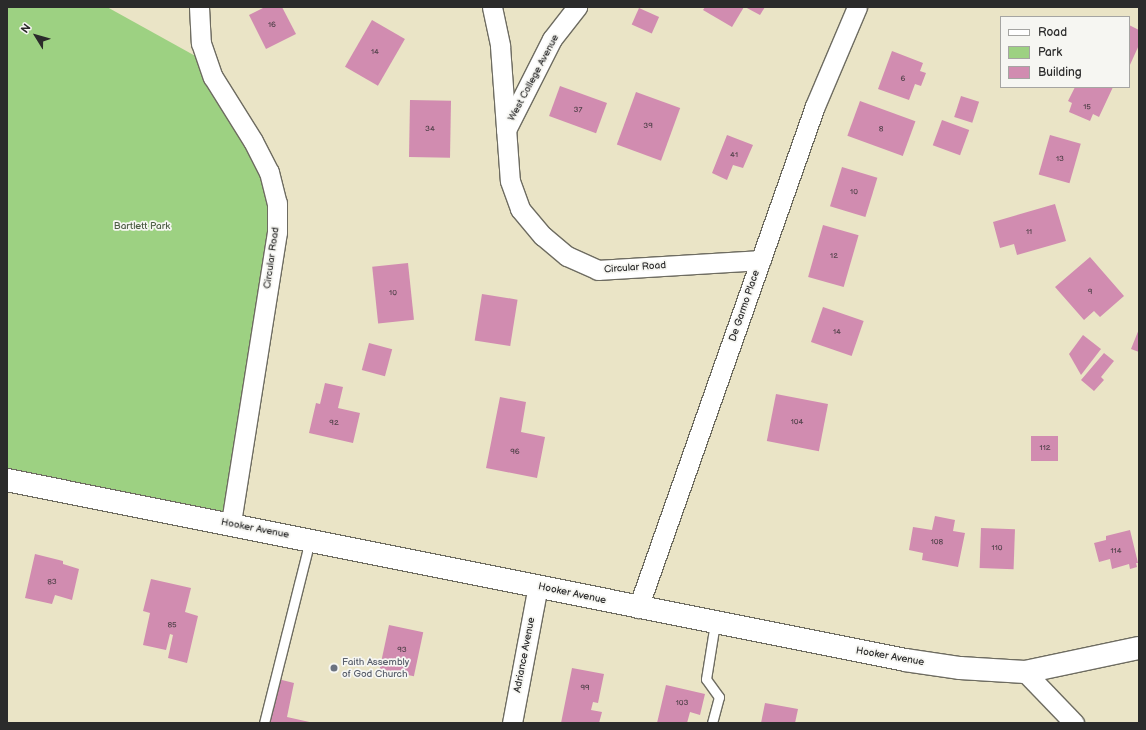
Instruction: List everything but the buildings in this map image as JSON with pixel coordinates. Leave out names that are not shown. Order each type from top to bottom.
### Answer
[{"type":"street","name":"Circular Road","points":[[199,7],[201,43],[213,78],[253,141],[269,172],[277,203],[277,232],[231,524]]},
{"type":"street","name":"Circular Road","points":[[492,7],[500,46],[510,181],[520,209],[543,236],[567,256],[598,270],[761,260]]},
{"type":"street","name":"West College Avenue","points":[[506,130],[552,39],[578,7]]},
{"type":"street","name":"De Garmo Place","points":[[638,608],[815,106],[857,7]]},
{"type":"street","name":"Hooker Avenue","points":[[7,480],[538,586],[638,608],[905,660],[960,668],[1025,672],[1139,648]]},
{"type":"street","name":"Adriance Avenue","points":[[512,723],[538,586]]},
{"type":"street","points":[[1025,672],[1074,723]]},
{"type":"lane","points":[[264,723],[310,540]]},
{"type":"lane","points":[[712,723],[719,697],[706,679],[715,623]]},
{"type":"green space","name":"Bartlett Park","points":[[7,7],[107,7],[208,63],[273,190],[231,524],[7,480]]},
{"type":"place","name":"Faith Assembly of God Church","points":[[334,668]]}]
